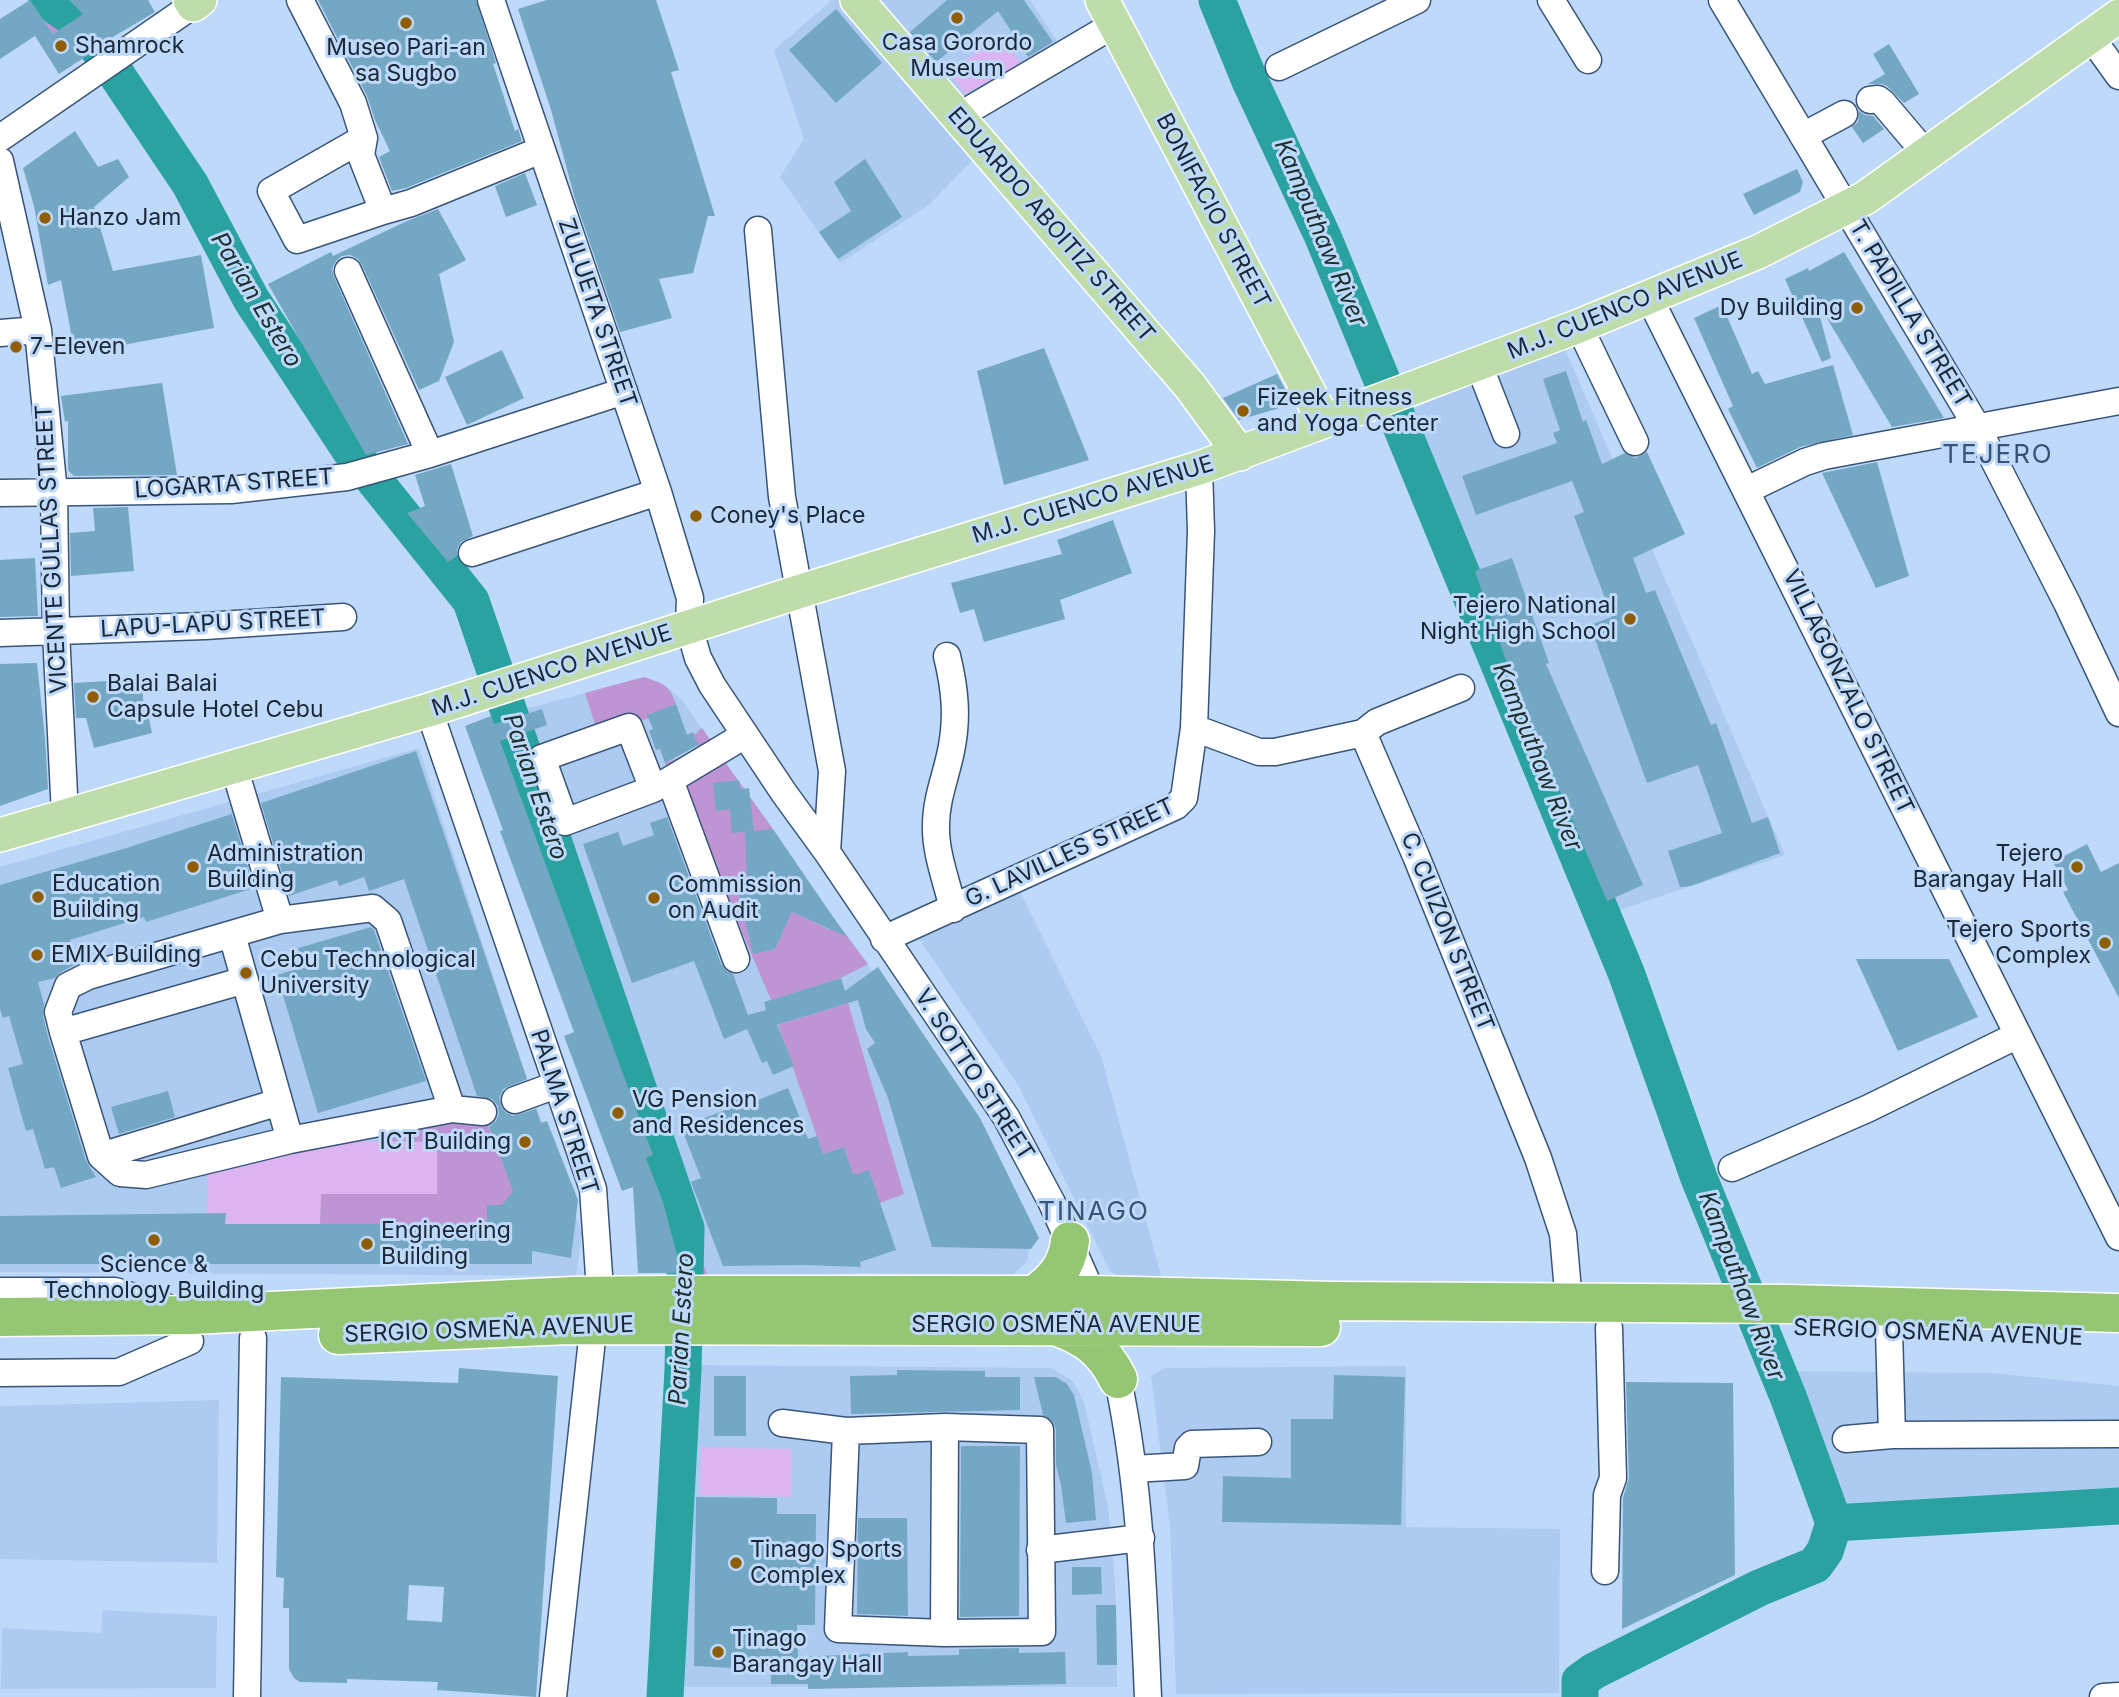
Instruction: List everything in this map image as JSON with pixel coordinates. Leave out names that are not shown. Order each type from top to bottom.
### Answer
[{"type":"highway","points":[[1070,1241],[1062,1269],[1048,1285],[1043,1311],[1092,1344],[1103,1355],[1108,1340]]},
{"type":"highway","name":"SERGIO OSMEÑA AVENUE","points":[[191,1328],[594,1311],[1043,1311],[1108,1340],[1335,1301],[1569,1302],[1736,1315],[1791,1316],[2119,1313]]},
{"type":"highway","name":"SERGIO OSMEÑA AVENUE","points":[[191,1328],[253,1338],[594,1311]]},
{"type":"highway","name":"SERGIO OSMEÑA AVENUE","points":[[1108,1340],[1149,1326],[1609,1328],[1736,1315]]},
{"type":"highway","name":"SERGIO OSMEÑA AVENUE","points":[[1791,1316],[1889,1330],[2119,1338]]},
{"type":"highway","points":[[0,1317],[191,1328]]},
{"type":"highway","points":[[0,1343],[191,1328]]},
{"type":"main road","name":"EDUARDO ABOITIZ STREET","points":[[856,0],[1190,386],[1240,454]]},
{"type":"main road","name":"BONIFACIO STREET","points":[[1108,12],[1324,421]]},
{"type":"main road","name":"M.J. CUENCO AVENUE","points":[[0,835],[443,705],[1199,468],[1650,299],[1758,252],[1847,208],[1927,155],[2119,16]]},
{"type":"street","points":[[300,0],[353,103],[363,138],[361,155],[383,211]]},
{"type":"street","name":"ZULUETA STREET","points":[[491,0],[658,492],[690,598],[689,627]]},
{"type":"street","points":[[1551,0],[1588,60]]},
{"type":"street","name":"T. PADILLA STREET","points":[[1722,0],[1977,427],[2067,603],[2119,713]]},
{"type":"street","points":[[0,138],[195,2]]},
{"type":"street","points":[[1279,67],[1404,3]]},
{"type":"street","points":[[957,117],[1108,12]]},
{"type":"street","points":[[2091,37],[2119,76]]},
{"type":"street","points":[[1870,100],[1878,99],[1883,103],[1927,155]]},
{"type":"street","points":[[1804,136],[1844,114]]},
{"type":"street","points":[[363,138],[271,191],[297,240],[411,203],[541,150]]},
{"type":"street","name":"VICENTE GULLAS STREET","points":[[0,161],[38,330],[54,493],[56,632],[65,815]]},
{"type":"street","points":[[758,230],[782,497],[832,771],[827,852]]},
{"type":"street","points":[[348,271],[430,454]]},
{"type":"street","name":"VILLAGONZALO STREET","points":[[1650,299],[2119,1237]]},
{"type":"street","points":[[1580,326],[1635,442]]},
{"type":"street","points":[[0,333],[38,330]]},
{"type":"street","points":[[1479,365],[1506,434]]},
{"type":"street","name":"LOGARTA STREET","points":[[0,493],[231,489],[347,477],[430,454],[624,391]]},
{"type":"street","points":[[1747,490],[1824,456],[2119,401]]},
{"type":"street","name":"G. LAVILLES STREET","points":[[884,939],[1176,806],[1184,798],[1194,728],[1201,531],[1199,468]]},
{"type":"street","points":[[472,553],[658,492]]},
{"type":"street","name":"LAPU-LAPU STREET","points":[[0,633],[343,617]]},
{"type":"street","name":"V. SOTTO STREET","points":[[689,627],[698,658],[712,685],[976,1070],[1006,1117],[1070,1241],[1108,1340],[1133,1469],[1141,1538],[1148,1697]]},
{"type":"street","points":[[947,656],[956,695],[955,719],[951,750],[938,803],[936,841],[953,909]]},
{"type":"street","points":[[1194,728],[1259,752],[1275,752],[1363,733],[1377,722],[1461,688]]},
{"type":"street","name":"PALMA STREET","points":[[443,705],[556,1085],[593,1189],[599,1275],[552,1697]]},
{"type":"street","name":"C. CUIZON STREET","points":[[1363,733],[1416,856],[1538,1158],[1563,1234],[1569,1302]]},
{"type":"street","points":[[736,959],[661,785],[745,736]]},
{"type":"street","points":[[234,767],[280,920]]},
{"type":"street","points":[[452,1109],[388,921],[373,908],[280,920],[88,976],[68,986],[58,1012],[101,1156],[120,1173],[146,1175],[290,1140],[452,1109],[484,1112]]},
{"type":"street","points":[[232,935],[290,1140]]},
{"type":"street","points":[[63,1032],[245,980]]},
{"type":"street","points":[[1732,1168],[1867,1110],[2018,1035]]},
{"type":"street","points":[[514,1100],[556,1085]]},
{"type":"street","points":[[101,1156],[279,1102]]},
{"type":"street","name":"SERGIO OSMEÑA AVENUE","points":[[0,1291],[116,1291],[191,1328]]},
{"type":"street","name":"SERGIO OSMEÑA AVENUE","points":[[0,1373],[119,1372],[191,1328]]},
{"type":"street","points":[[1605,1571],[1607,1494],[1612,1478],[1609,1328]]},
{"type":"street","points":[[1889,1330],[1892,1435]]},
{"type":"street","points":[[247,1697],[253,1338]]},
{"type":"street","points":[[782,1423],[846,1431],[945,1427],[1040,1430],[1042,1632],[944,1633],[838,1629],[846,1431]]},
{"type":"street","points":[[944,1633],[945,1427]]},
{"type":"street","points":[[1846,1439],[1892,1435],[2119,1434]]},
{"type":"street","points":[[1133,1469],[1185,1466],[1188,1448],[1192,1444],[1258,1442]]},
{"type":"street","points":[[1040,1550],[1141,1538]]},
{"type":"street","points":[[2103,1697],[2119,1696]]},
{"type":"shaded area","points":[[31,0],[69,0],[89,20],[93,18],[106,41],[88,55],[68,25],[53,34]]},
{"type":"shaded area","points":[[832,0],[843,0],[977,156],[929,205],[840,263],[780,177],[804,139],[774,50]]},
{"type":"shaded area","points":[[872,0],[1030,0],[1061,47],[961,101]]},
{"type":"shaded area","points":[[1001,33],[1021,64],[965,94],[949,73]]},
{"type":"shaded area","points":[[1564,347],[1785,855],[1610,913],[1400,414]]},
{"type":"shaded area","points":[[644,677],[665,685],[682,700],[936,1059],[1030,1243],[1027,1262],[1012,1275],[863,1273],[709,1280],[514,712]]},
{"type":"shaded area","points":[[644,677],[664,686],[671,692],[676,704],[649,718],[599,737],[585,693]]},
{"type":"shaded area","points":[[514,712],[709,1280],[683,1276],[663,1202],[646,1158],[653,1155],[491,716]]},
{"type":"shaded area","points":[[702,728],[716,748],[670,776],[665,763],[699,750],[694,735]]},
{"type":"shaded area","name":"Cebu Technological University","points":[[419,748],[527,1080],[582,1233],[576,1276],[0,1272],[0,867]]},
{"type":"shaded area","points":[[720,755],[773,829],[747,878],[735,878],[753,953],[775,949],[792,912],[830,930],[838,924],[868,964],[841,978],[771,1000],[679,784]]},
{"type":"shaded area","points":[[1019,890],[1101,1056],[1164,1286],[1126,1283],[1110,1271],[1018,1085],[917,936]]},
{"type":"shaded area","points":[[848,1003],[904,1194],[880,1203],[869,1170],[853,1176],[844,1147],[823,1154],[778,1025]]},
{"type":"shaded area","points":[[434,1119],[487,1123],[516,1198],[503,1205],[487,1205],[487,1224],[320,1224],[321,1194],[437,1194],[437,1142],[377,1141]]},
{"type":"shaded area","points":[[321,1141],[438,1142],[437,1195],[321,1194],[320,1224],[225,1224],[226,1213],[207,1214],[208,1167]]},
{"type":"shaded area","points":[[701,1365],[1051,1368],[1073,1381],[1084,1402],[1108,1507],[1115,1581],[1117,1687],[680,1687]]},
{"type":"shaded area","points":[[1406,1366],[1406,1527],[1560,1529],[1559,1693],[1176,1694],[1170,1526],[1151,1376],[1165,1368]]},
{"type":"shaded area","points":[[1792,1371],[1993,1373],[2119,1386],[2119,1492],[1834,1507]]},
{"type":"shaded area","points":[[219,1400],[217,1563],[0,1559],[0,1406]]},
{"type":"shaded area","points":[[701,1447],[792,1449],[791,1497],[700,1495]]},
{"type":"shaded area","points":[[103,1610],[217,1616],[216,1688],[1,1689],[2,1628],[101,1633]]},
{"type":"building","points":[[30,0],[53,34],[83,14],[69,0],[148,0],[155,12],[86,53],[88,55],[59,74],[35,36],[0,59],[0,19]]},
{"type":"building","points":[[318,0],[476,0],[496,63],[493,64],[515,131],[518,129],[522,141],[406,188],[392,191],[379,157],[390,151],[367,96]]},
{"type":"building","points":[[547,0],[656,0],[679,70],[671,72],[715,216],[708,216],[693,273],[659,279],[672,318],[620,332],[575,199],[551,110],[518,9]]},
{"type":"building","name":"Casa Gorordo Museum","points":[[947,0],[1024,0],[1053,42],[1028,57],[998,11],[936,62],[910,32]]},
{"type":"building","points":[[836,9],[882,63],[836,103],[789,50]]},
{"type":"building","points":[[1889,44],[1919,94],[1904,103],[1887,86],[1868,84],[1885,74],[1873,54]]},
{"type":"building","points":[[1859,111],[1873,116],[1884,129],[1863,143],[1852,127],[1858,122]]},
{"type":"building","points":[[75,131],[98,167],[118,159],[129,177],[94,207],[113,271],[201,255],[214,328],[75,354],[61,280],[48,285],[34,206],[23,168]]},
{"type":"building","points":[[865,159],[902,217],[838,259],[819,232],[851,211],[834,182]]},
{"type":"building","points":[[1797,169],[1803,182],[1800,192],[1754,215],[1743,194]]},
{"type":"building","points":[[525,173],[537,205],[506,217],[495,186]]},
{"type":"building","points":[[438,209],[466,260],[439,274],[454,342],[439,381],[419,390],[358,259],[350,255],[342,256],[332,269],[408,444],[366,455],[268,284],[331,252],[333,256]]},
{"type":"building","points":[[1844,252],[1944,418],[1892,427],[1819,305],[1817,306],[1831,358],[1822,362],[1785,279],[1808,268],[1809,271]]},
{"type":"building","points":[[1722,305],[1752,374],[1758,371],[1765,384],[1833,365],[1853,435],[1800,447],[1757,468],[1728,409],[1733,406],[1694,318]]},
{"type":"building","points":[[1044,348],[1089,460],[1004,485],[977,371]]},
{"type":"building","points":[[502,350],[524,398],[467,425],[445,377]]},
{"type":"building","points":[[1566,371],[1583,422],[1586,420],[1602,464],[1625,453],[1635,458],[1647,452],[1685,534],[1633,558],[1646,593],[1655,590],[1711,725],[1716,723],[1752,823],[1768,817],[1780,853],[1691,886],[1680,887],[1668,851],[1722,833],[1698,765],[1647,783],[1590,625],[1612,617],[1574,516],[1584,512],[1572,481],[1476,515],[1462,476],[1557,443],[1553,433],[1560,430],[1543,379]]},
{"type":"building","points":[[1277,374],[1293,404],[1239,420],[1223,398]]},
{"type":"building","points":[[162,383],[177,475],[74,476],[68,470],[68,421],[65,422],[61,396]]},
{"type":"building","points":[[1877,462],[1909,576],[1876,588],[1822,473]]},
{"type":"building","points":[[451,464],[473,536],[461,542],[457,556],[448,562],[407,513],[425,506],[415,475]]},
{"type":"building","points":[[128,507],[134,571],[71,576],[70,533],[95,531],[93,508]]},
{"type":"building","points":[[1113,520],[1132,573],[1060,600],[1065,619],[984,642],[974,609],[960,613],[951,583],[1062,554],[1057,540]]},
{"type":"building","points":[[35,558],[38,616],[0,617],[0,560]]},
{"type":"building","points":[[1512,558],[1549,663],[1546,664],[1643,885],[1607,901],[1513,681],[1475,571]]},
{"type":"building","points":[[37,663],[48,789],[0,806],[0,664]]},
{"type":"building","points":[[142,679],[144,715],[148,714],[152,733],[94,748],[86,718],[76,718],[74,683]]},
{"type":"building","points":[[676,704],[687,735],[693,732],[698,745],[665,763],[660,749],[656,750],[649,731],[653,729],[647,715]]},
{"type":"building","points":[[542,709],[547,725],[500,741],[653,1155],[646,1158],[663,1202],[682,1273],[638,1273],[633,1187],[622,1191],[564,1036],[574,1032],[500,831],[503,830],[465,726],[491,716],[494,724]]},
{"type":"building","points":[[416,751],[527,1079],[503,1089],[499,1098],[501,1106],[513,1116],[536,1109],[541,1123],[547,1121],[578,1200],[571,1258],[532,1251],[532,1264],[0,1264],[0,1216],[226,1213],[225,1224],[487,1224],[487,1205],[502,1205],[513,1191],[489,1127],[499,1114],[498,1106],[492,1099],[477,1096],[404,879],[369,891],[364,877],[339,886],[337,880],[289,896],[261,803]]},
{"type":"building","points":[[739,780],[740,789],[749,788],[754,831],[732,833],[730,809],[716,811],[713,783]]},
{"type":"building","points":[[232,814],[254,888],[146,922],[144,917],[70,940],[76,964],[55,978],[38,982],[48,1037],[86,1161],[96,1177],[61,1188],[54,1167],[45,1169],[33,1129],[26,1131],[8,1068],[23,1064],[9,1016],[3,1018],[0,1009],[0,885]]},
{"type":"building","points":[[667,817],[721,964],[733,974],[748,1015],[766,1010],[764,1002],[841,978],[845,991],[878,967],[980,1118],[1039,1238],[1031,1249],[932,1247],[888,1098],[867,1049],[875,1043],[866,1029],[858,1000],[777,1025],[794,1066],[773,1075],[767,1061],[762,1063],[747,1029],[724,1039],[694,961],[632,983],[583,844],[618,832],[623,846],[654,835],[650,823]]},
{"type":"building","points":[[773,829],[847,937],[792,912],[775,949],[753,954],[735,877],[747,878],[745,832]]},
{"type":"building","name":"Tejero Sports Complex","points":[[2087,844],[2101,872],[2119,863],[2119,998],[2063,892],[2068,890],[2053,862]]},
{"type":"building","points":[[371,927],[426,1081],[318,1113],[277,975],[304,967],[298,948]]},
{"type":"building","points":[[1856,959],[1949,959],[1978,1017],[1898,1051]]},
{"type":"building","points":[[788,1088],[808,1139],[817,1136],[823,1154],[844,1147],[853,1175],[869,1170],[896,1250],[860,1262],[861,1267],[723,1266],[691,1182],[701,1178],[681,1127],[728,1109],[724,1100],[740,1093],[745,1105]]},
{"type":"building","points":[[168,1091],[175,1117],[119,1134],[111,1107]]},
{"type":"building","points":[[459,1368],[558,1376],[536,1697],[437,1690],[438,1682],[347,1679],[347,1683],[300,1682],[289,1669],[289,1608],[283,1608],[284,1578],[276,1577],[281,1377],[458,1383]],"holes":[[[409,1585],[444,1587],[442,1622],[407,1620]]]},
{"type":"building","points":[[897,1370],[985,1371],[985,1377],[1020,1377],[1020,1410],[851,1414],[850,1376],[897,1375]]},
{"type":"building","points":[[1334,1375],[1405,1377],[1401,1525],[1222,1522],[1223,1476],[1291,1478],[1291,1419],[1333,1419]]},
{"type":"building","points":[[714,1376],[746,1376],[746,1436],[714,1436]]},
{"type":"building","points":[[1034,1377],[1056,1377],[1067,1384],[1074,1395],[1092,1473],[1096,1520],[1066,1523],[1056,1465],[1056,1429],[1053,1422],[1043,1415]]},
{"type":"building","points":[[1626,1382],[1733,1383],[1735,1575],[1622,1629],[1623,1498],[1629,1478]]},
{"type":"building","points":[[961,1446],[1020,1446],[1019,1616],[960,1617]]},
{"type":"building","points":[[696,1497],[777,1498],[777,1514],[816,1514],[815,1625],[797,1625],[798,1657],[908,1652],[908,1656],[959,1655],[959,1649],[1019,1648],[1019,1653],[1065,1652],[1066,1684],[808,1689],[808,1684],[771,1684],[771,1670],[694,1666]]},
{"type":"building","points":[[858,1518],[907,1518],[908,1616],[857,1614]]},
{"type":"building","points":[[1072,1567],[1101,1567],[1102,1594],[1072,1595]]},
{"type":"building","points":[[1096,1605],[1116,1605],[1117,1665],[1097,1665]]},
{"type":"waterway","name":"Parian Estero","points":[[47,0],[76,20],[106,59],[190,184],[251,299],[350,450],[471,601],[686,1228],[683,1370],[665,1697]]},
{"type":"waterway","name":"Kamputhaw River","points":[[1217,0],[1250,81],[1323,237],[1627,975],[1699,1178],[1789,1399],[1834,1523]]},
{"type":"waterway","points":[[1834,1523],[2119,1506]]},
{"type":"waterway","points":[[1580,1697],[1580,1681],[1594,1671],[1759,1588],[1815,1565],[1825,1551],[1834,1523]]},
{"type":"place","name":"Casa Gorordo Museum","points":[[957,18]]},
{"type":"place","name":"Museo Pari-an sa Sugbo","points":[[406,23]]},
{"type":"place","name":"Shamrock","points":[[61,46]]},
{"type":"place","name":"Hanzo Jam","points":[[45,218]]},
{"type":"place","name":"Dy Building","points":[[1857,308]]},
{"type":"place","name":"7-Eleven","points":[[16,347]]},
{"type":"place","name":"Fizeek Fitness and Yoga Center","points":[[1243,411]]},
{"type":"place","name":"Coney's Place","points":[[696,516]]},
{"type":"place","name":"Tejero National Night High School","points":[[1630,619]]},
{"type":"place","name":"Balai Balai Capsule Hotel Cebu","points":[[93,697]]},
{"type":"place","name":"Administration Building","points":[[193,867]]},
{"type":"place","name":"Tejero Barangay Hall","points":[[2077,867]]},
{"type":"place","name":"Education Building","points":[[38,897]]},
{"type":"place","name":"Commission on Audit","points":[[654,898]]},
{"type":"place","name":"Tejero Sports Complex","points":[[2105,943]]},
{"type":"place","name":"EMIX Building","points":[[37,955]]},
{"type":"place","name":"Cebu Technological University","points":[[246,973]]},
{"type":"place","name":"VG Pension and Residences","points":[[618,1113]]},
{"type":"place","name":"ICT Building","points":[[525,1142]]},
{"type":"place","name":"Science & Technology Building","points":[[154,1240]]},
{"type":"place","name":"Engineering Building","points":[[367,1244]]},
{"type":"place","name":"Tinago Sports Complex","points":[[736,1563]]},
{"type":"place","name":"Tinago Barangay Hall","points":[[718,1652]]},
{"type":"district","name":"TEJERO","points":[[1998,455]]},
{"type":"district","name":"TINAGO","points":[[1094,1212]]}]
